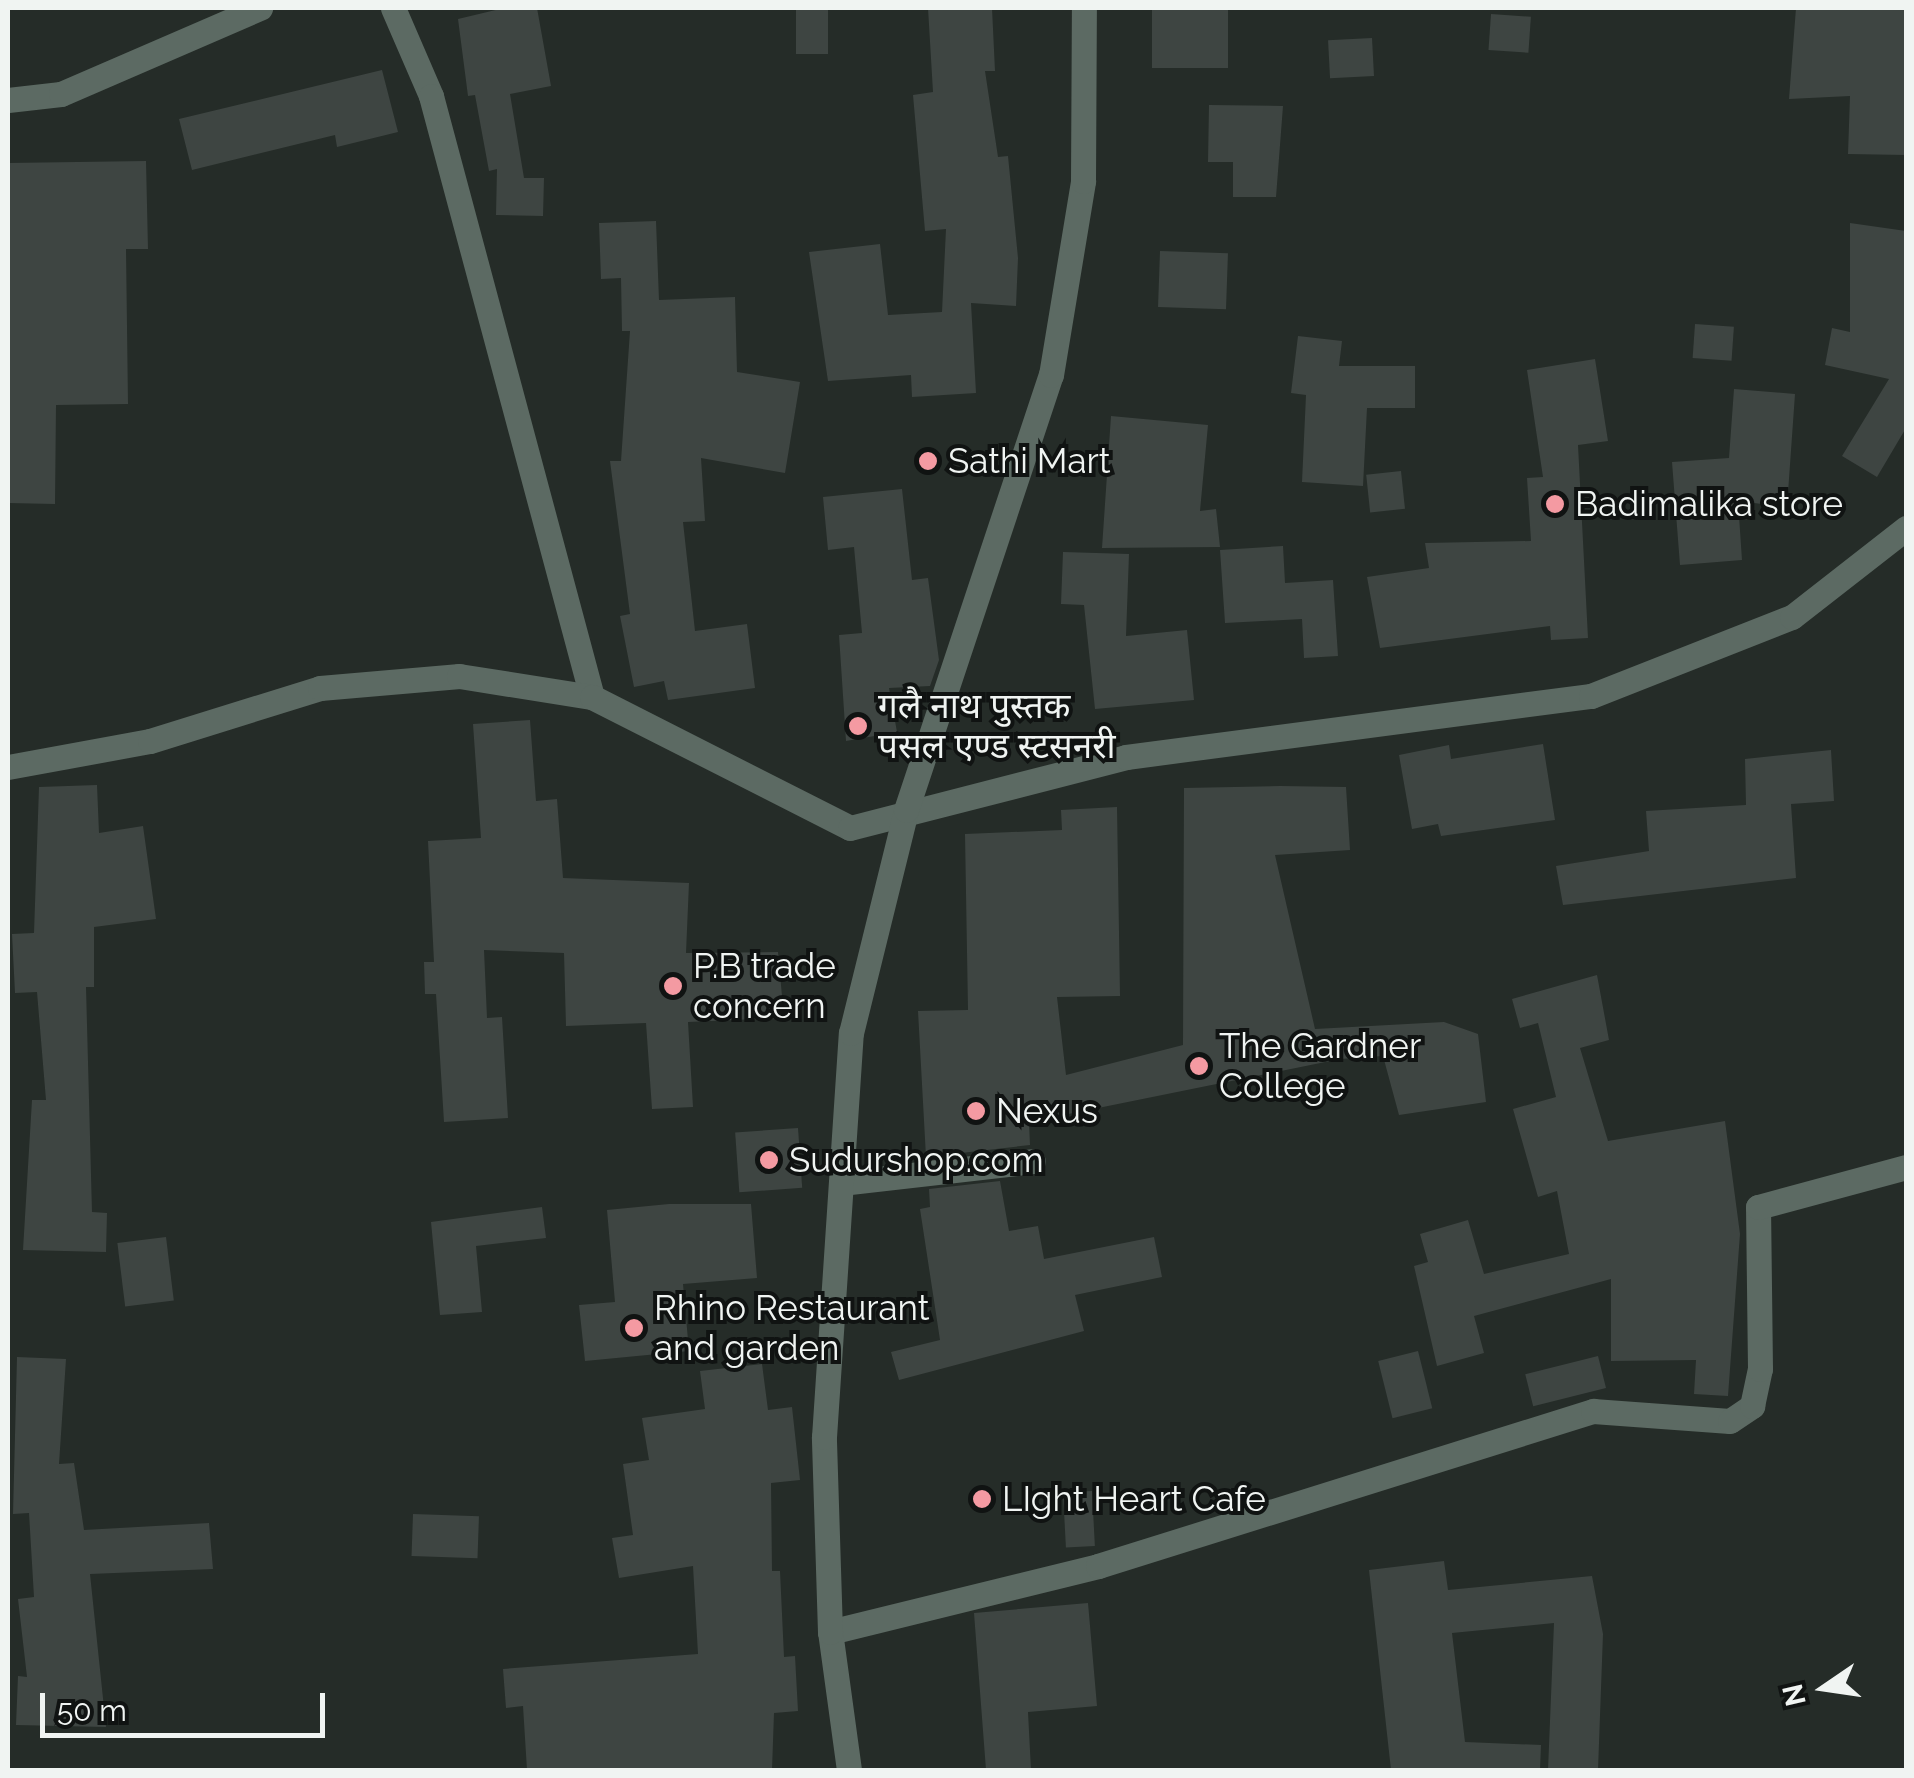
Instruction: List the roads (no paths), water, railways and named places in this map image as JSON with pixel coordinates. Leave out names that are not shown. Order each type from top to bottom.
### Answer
[{"type":"street","points":[[8,100],[61,94],[260,8]]},
{"type":"street","points":[[392,8],[431,96],[592,697]]},
{"type":"street","points":[[849,1770],[830,1632],[824,1437],[850,1033],[906,810],[1051,376],[1083,180],[1084,8]]},
{"type":"street","points":[[8,766],[150,741],[320,688],[459,676],[592,697],[850,828],[906,810],[1126,757],[1591,696],[1792,618],[1906,528]]},
{"type":"street","points":[[841,1183],[1033,1161]]},
{"type":"street","points":[[830,1632],[1098,1566],[1592,1411],[1730,1421],[1752,1406],[1760,1368],[1758,1207],[1906,1166]]},
{"type":"place","name":"Sathi Mart","points":[[928,461]]},
{"type":"place","name":"Badimalika store","points":[[1555,504]]},
{"type":"place","name":"गलै नाथ पुस्तक पसल एण्ड स्टसनरी","points":[[858,726]]},
{"type":"place","name":"P.B trade concern","points":[[673,986]]},
{"type":"place","name":"The Gardner College","points":[[1199,1066]]},
{"type":"place","name":"Nexus","points":[[976,1111]]},
{"type":"place","name":"Sudurshop.com","points":[[769,1160]]},
{"type":"place","name":"Rhino Restaurant and garden","points":[[634,1328]]},
{"type":"place","name":"LIght Heart Cafe","points":[[982,1499]]}]
